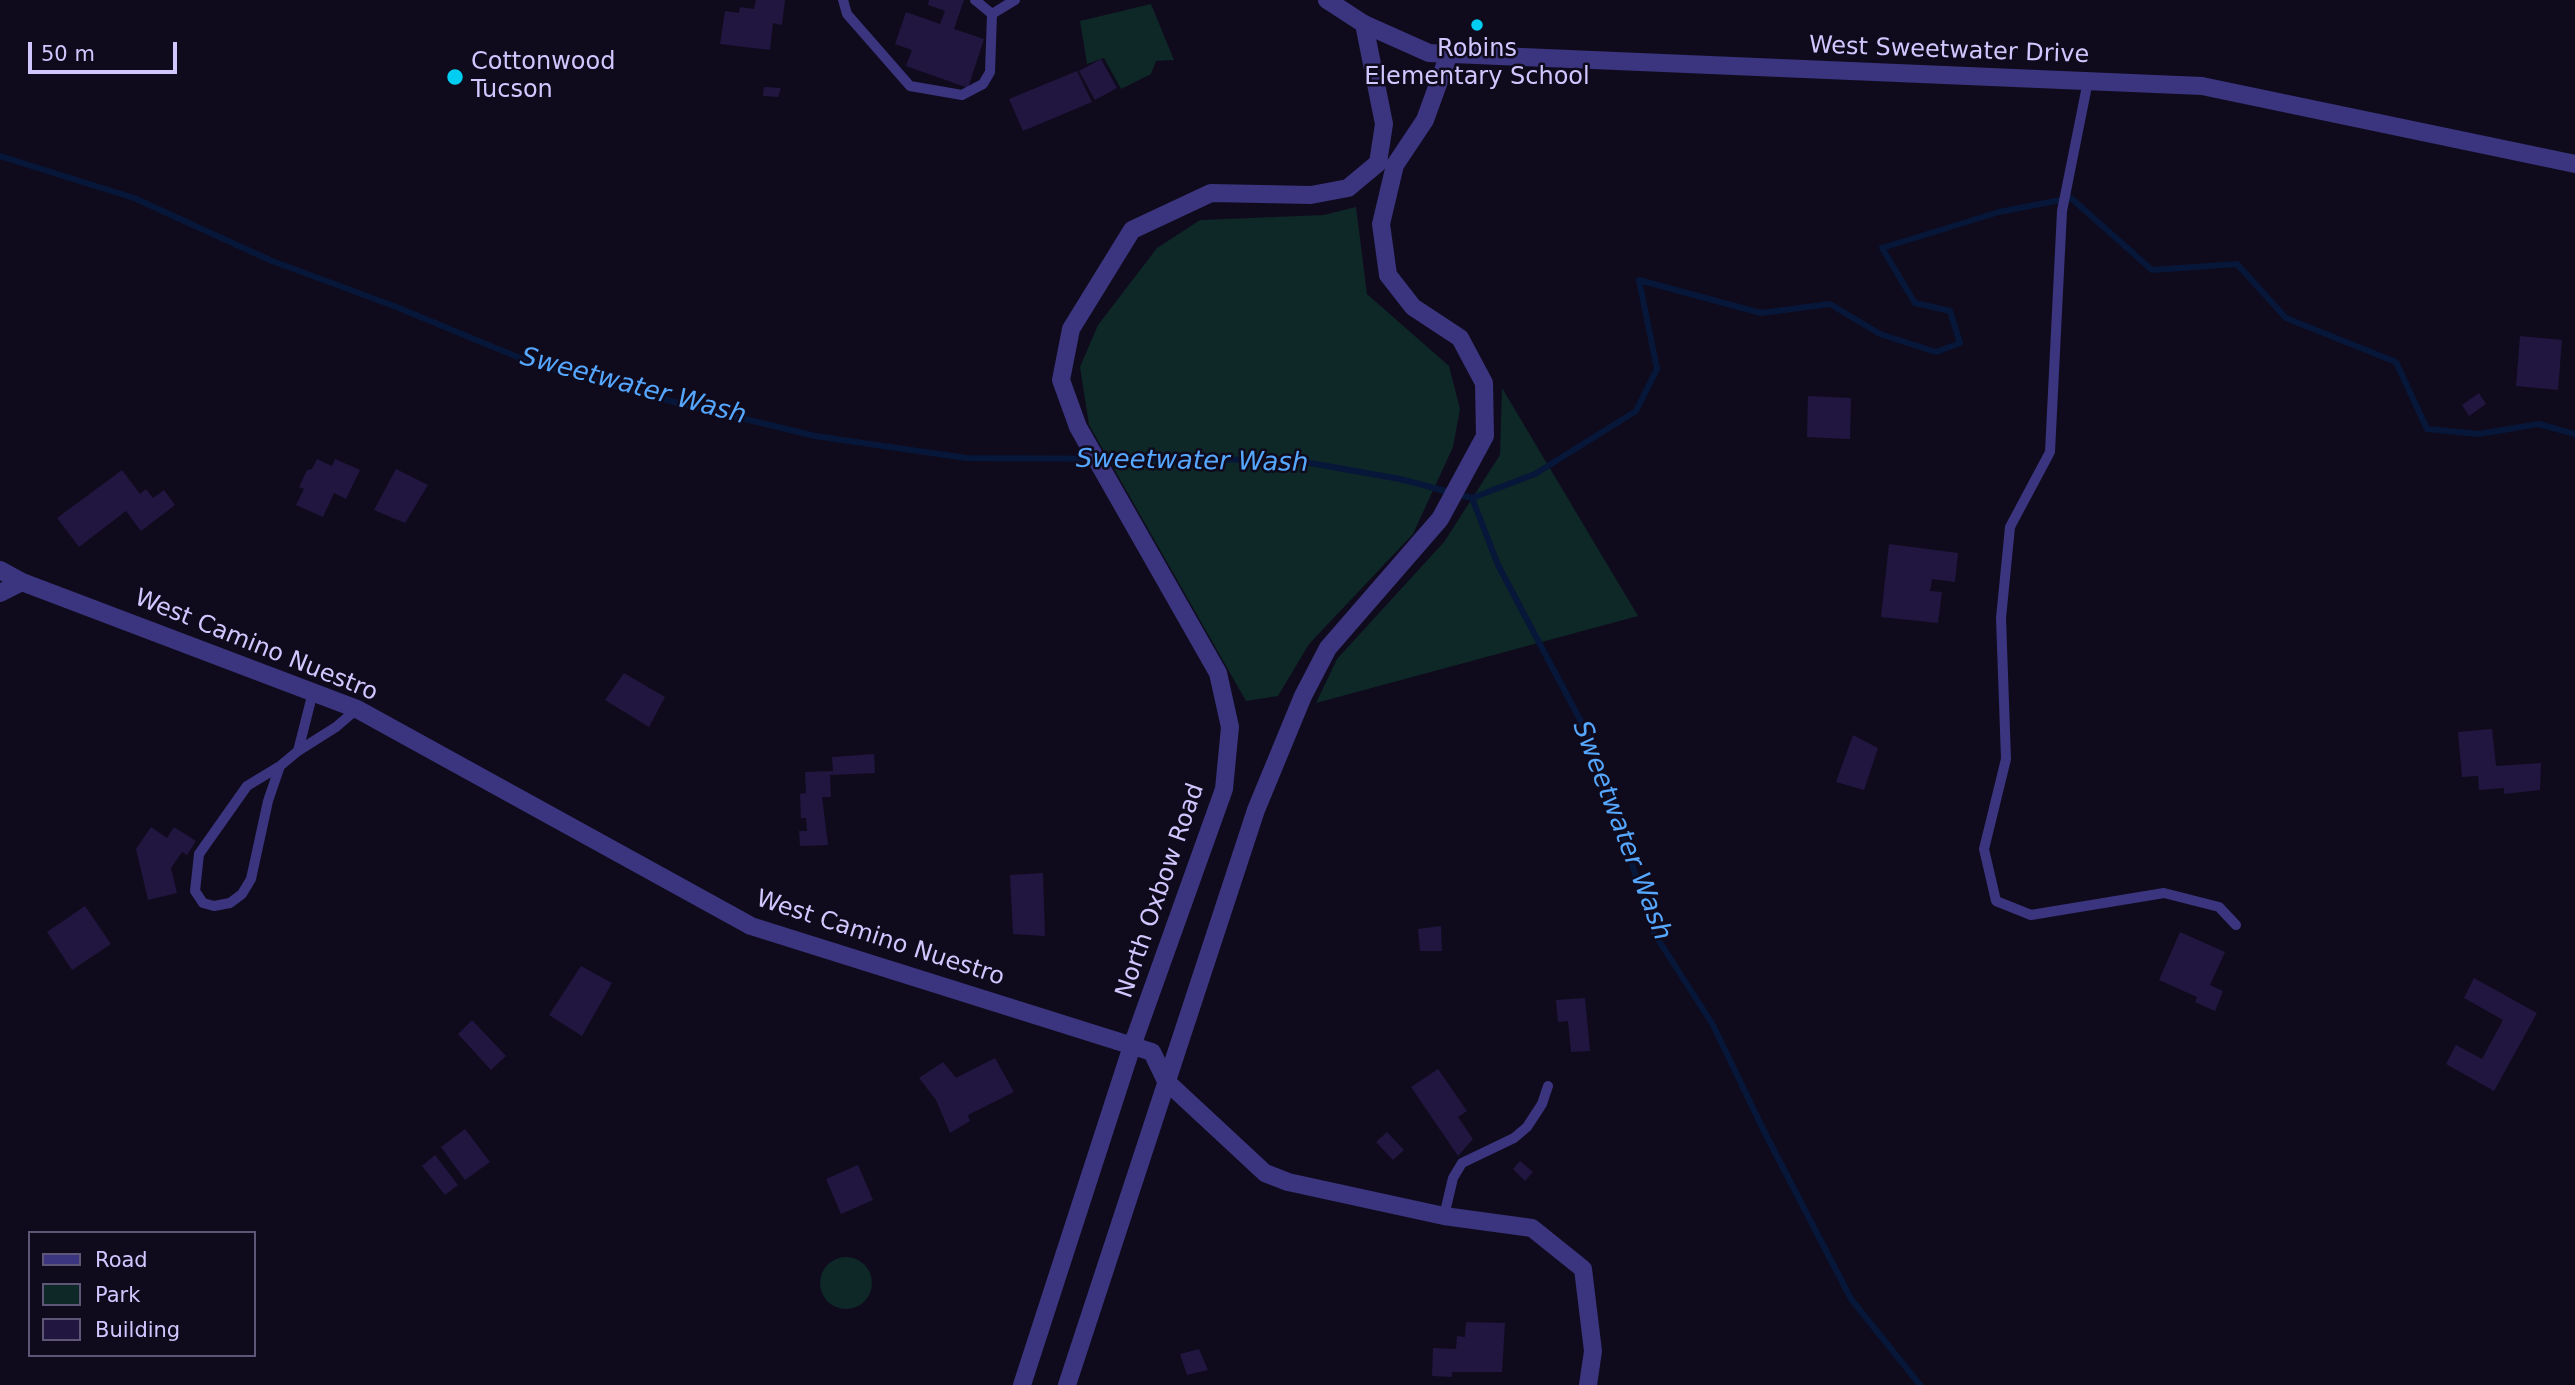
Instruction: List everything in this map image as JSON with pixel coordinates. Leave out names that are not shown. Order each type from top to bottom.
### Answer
[{"type":"street","name":"West Sweetwater Drive","points":[[1327,0],[1364,24],[1429,53],[2202,86],[2575,164]]},
{"type":"street","name":"North Oxbow Road","points":[[1022,1385],[1132,1046],[1224,789],[1230,727],[1218,673],[1078,427],[1061,380],[1071,329],[1132,230],[1211,193],[1311,195],[1348,188],[1378,163],[1384,124],[1364,24]]},
{"type":"street","points":[[1067,1385],[1256,810],[1303,696],[1328,648],[1440,519],[1485,436],[1484,383],[1460,338],[1413,307],[1388,275],[1381,224],[1395,165],[1425,120],[1450,54]]},
{"type":"street","name":"West Camino Nuestro","points":[[0,570],[22,582],[357,709],[751,926],[1152,1052],[1166,1082],[1265,1173],[1288,1182],[1444,1216],[1532,1228],[1583,1269],[1593,1351],[1588,1385]]},
{"type":"street","points":[[0,593],[22,582]]},
{"type":"lane","points":[[843,0],[846,14],[910,86],[961,94],[983,84],[990,72],[992,14]]},
{"type":"lane","points":[[975,0],[992,14]]},
{"type":"lane","points":[[992,14],[1015,0]]},
{"type":"lane","points":[[2088,81],[2062,211],[2050,452],[2010,527],[2001,618],[2006,759],[1984,849],[1996,901],[2031,915],[2164,893],[2219,907],[2236,925]]},
{"type":"lane","points":[[298,751],[313,692]]},
{"type":"lane","points":[[279,766],[268,800],[251,879],[242,894],[230,903],[214,906],[203,903],[195,891],[199,854],[247,786],[336,727],[357,709]]},
{"type":"lane","points":[[1444,1216],[1454,1178],[1462,1163],[1514,1138],[1527,1128],[1542,1104],[1548,1086]]},
{"type":"green space","points":[[1151,4],[1174,60],[1156,61],[1151,74],[1121,89],[1104,58],[1087,64],[1080,21]]},
{"type":"green space","points":[[1356,207],[1367,294],[1449,366],[1460,409],[1453,447],[1413,534],[1309,644],[1278,696],[1246,701],[1089,425],[1080,367],[1098,325],[1157,248],[1200,220],[1324,215]]},
{"type":"green space","points":[[1502,388],[1638,616],[1316,703],[1337,659],[1444,542],[1500,455]]},
{"type":"green space","points":[[846,1257],[856,1259],[864,1265],[870,1273],[870,1293],[864,1301],[856,1307],[846,1309],[836,1307],[828,1301],[822,1293],[820,1283],[822,1273],[828,1265],[836,1259]]},
{"type":"building","points":[[756,0],[785,0],[782,25],[773,23],[770,50],[720,44],[725,11],[739,13],[740,7],[754,9]]},
{"type":"building","points":[[929,0],[964,0],[954,29],[984,39],[968,88],[906,66],[912,50],[895,44],[906,12],[940,24],[945,11],[928,5]]},
{"type":"building","points":[[1101,59],[1117,88],[1095,100],[1079,71]]},
{"type":"building","points":[[1077,71],[1092,102],[1023,131],[1009,99]]},
{"type":"building","points":[[764,87],[781,88],[778,97],[763,96]]},
{"type":"building","points":[[2520,336],[2562,340],[2558,390],[2516,386]]},
{"type":"building","points":[[2479,393],[2486,404],[2469,416],[2462,405]]},
{"type":"building","points":[[1808,396],[1851,398],[1850,439],[1807,437]]},
{"type":"building","points":[[317,459],[332,466],[335,459],[360,470],[346,499],[334,493],[323,517],[296,505],[304,489],[299,487],[307,470],[312,469]]},
{"type":"building","points":[[396,469],[428,485],[405,523],[374,510]]},
{"type":"building","points":[[122,470],[140,494],[146,489],[153,498],[164,490],[175,505],[141,531],[126,511],[79,547],[57,518]]},
{"type":"building","points":[[1889,544],[1958,553],[1955,582],[1932,579],[1930,591],[1942,592],[1938,623],[1881,617]]},
{"type":"building","points":[[624,673],[665,697],[649,727],[605,700]]},
{"type":"building","points":[[2492,729],[2496,766],[2541,763],[2540,790],[2504,794],[2504,788],[2479,790],[2478,776],[2462,777],[2458,732]]},
{"type":"building","points":[[1853,735],[1878,748],[1864,790],[1836,782]]},
{"type":"building","points":[[874,754],[875,773],[830,775],[831,797],[822,797],[828,845],[800,846],[799,831],[807,831],[806,818],[801,818],[800,794],[806,793],[805,772],[833,771],[832,757]]},
{"type":"building","points":[[151,827],[167,838],[174,827],[196,841],[187,855],[182,852],[171,868],[177,893],[148,900],[136,849]]},
{"type":"building","points":[[1043,873],[1045,936],[1013,934],[1010,875]]},
{"type":"building","points":[[85,906],[111,944],[72,970],[47,932]]},
{"type":"building","points":[[1441,926],[1442,951],[1420,951],[1418,929]]},
{"type":"building","points":[[2180,932],[2225,952],[2210,985],[2223,991],[2215,1011],[2195,1002],[2197,997],[2159,980]]},
{"type":"building","points":[[581,966],[612,983],[582,1036],[549,1015]]},
{"type":"building","points":[[2474,978],[2537,1013],[2494,1091],[2446,1064],[2456,1045],[2482,1059],[2503,1020],[2464,998]]},
{"type":"building","points":[[1585,998],[1590,1051],[1571,1052],[1568,1021],[1558,1022],[1556,1000]]},
{"type":"building","points":[[472,1020],[506,1056],[491,1070],[458,1034]]},
{"type":"building","points":[[995,1058],[1014,1092],[968,1115],[970,1121],[950,1133],[936,1100],[919,1078],[943,1062],[956,1078]]},
{"type":"building","points":[[1438,1069],[1467,1111],[1458,1117],[1473,1139],[1458,1156],[1411,1087]]},
{"type":"building","points":[[465,1129],[490,1162],[465,1180],[441,1147]]},
{"type":"building","points":[[1387,1132],[1404,1150],[1393,1160],[1376,1142]]},
{"type":"building","points":[[435,1155],[458,1185],[445,1195],[422,1166]]},
{"type":"building","points":[[1520,1161],[1533,1172],[1525,1181],[1513,1169]]},
{"type":"building","points":[[858,1165],[873,1200],[841,1214],[826,1179]]},
{"type":"building","points":[[1466,1322],[1505,1323],[1502,1372],[1452,1372],[1452,1377],[1432,1376],[1433,1348],[1456,1349],[1457,1336],[1465,1337]]},
{"type":"building","points":[[1199,1349],[1208,1370],[1187,1375],[1180,1354]]},
{"type":"waterway","name":"Sweetwater Wash","points":[[0,156],[134,198],[272,261],[394,306],[532,363],[654,397],[815,436],[966,458],[1293,460],[1400,479],[1472,498],[1498,565],[1595,748],[1654,933],[1713,1025],[1764,1131],[1851,1299],[1920,1385]]},
{"type":"waterway","points":[[1472,498],[1535,474],[1636,411],[1657,369],[1639,280],[1761,313],[1830,304],[1880,334],[1936,352],[1960,343],[1950,311],[1915,303],[1882,248],[1999,212],[2071,198],[2152,270],[2237,264],[2286,318],[2396,362],[2427,429],[2479,434],[2539,424],[2575,434]]},
{"type":"place","name":"Robins Elementary School","points":[[1477,25]]},
{"type":"place","name":"Cottonwood Tucson","points":[[455,77]]}]
